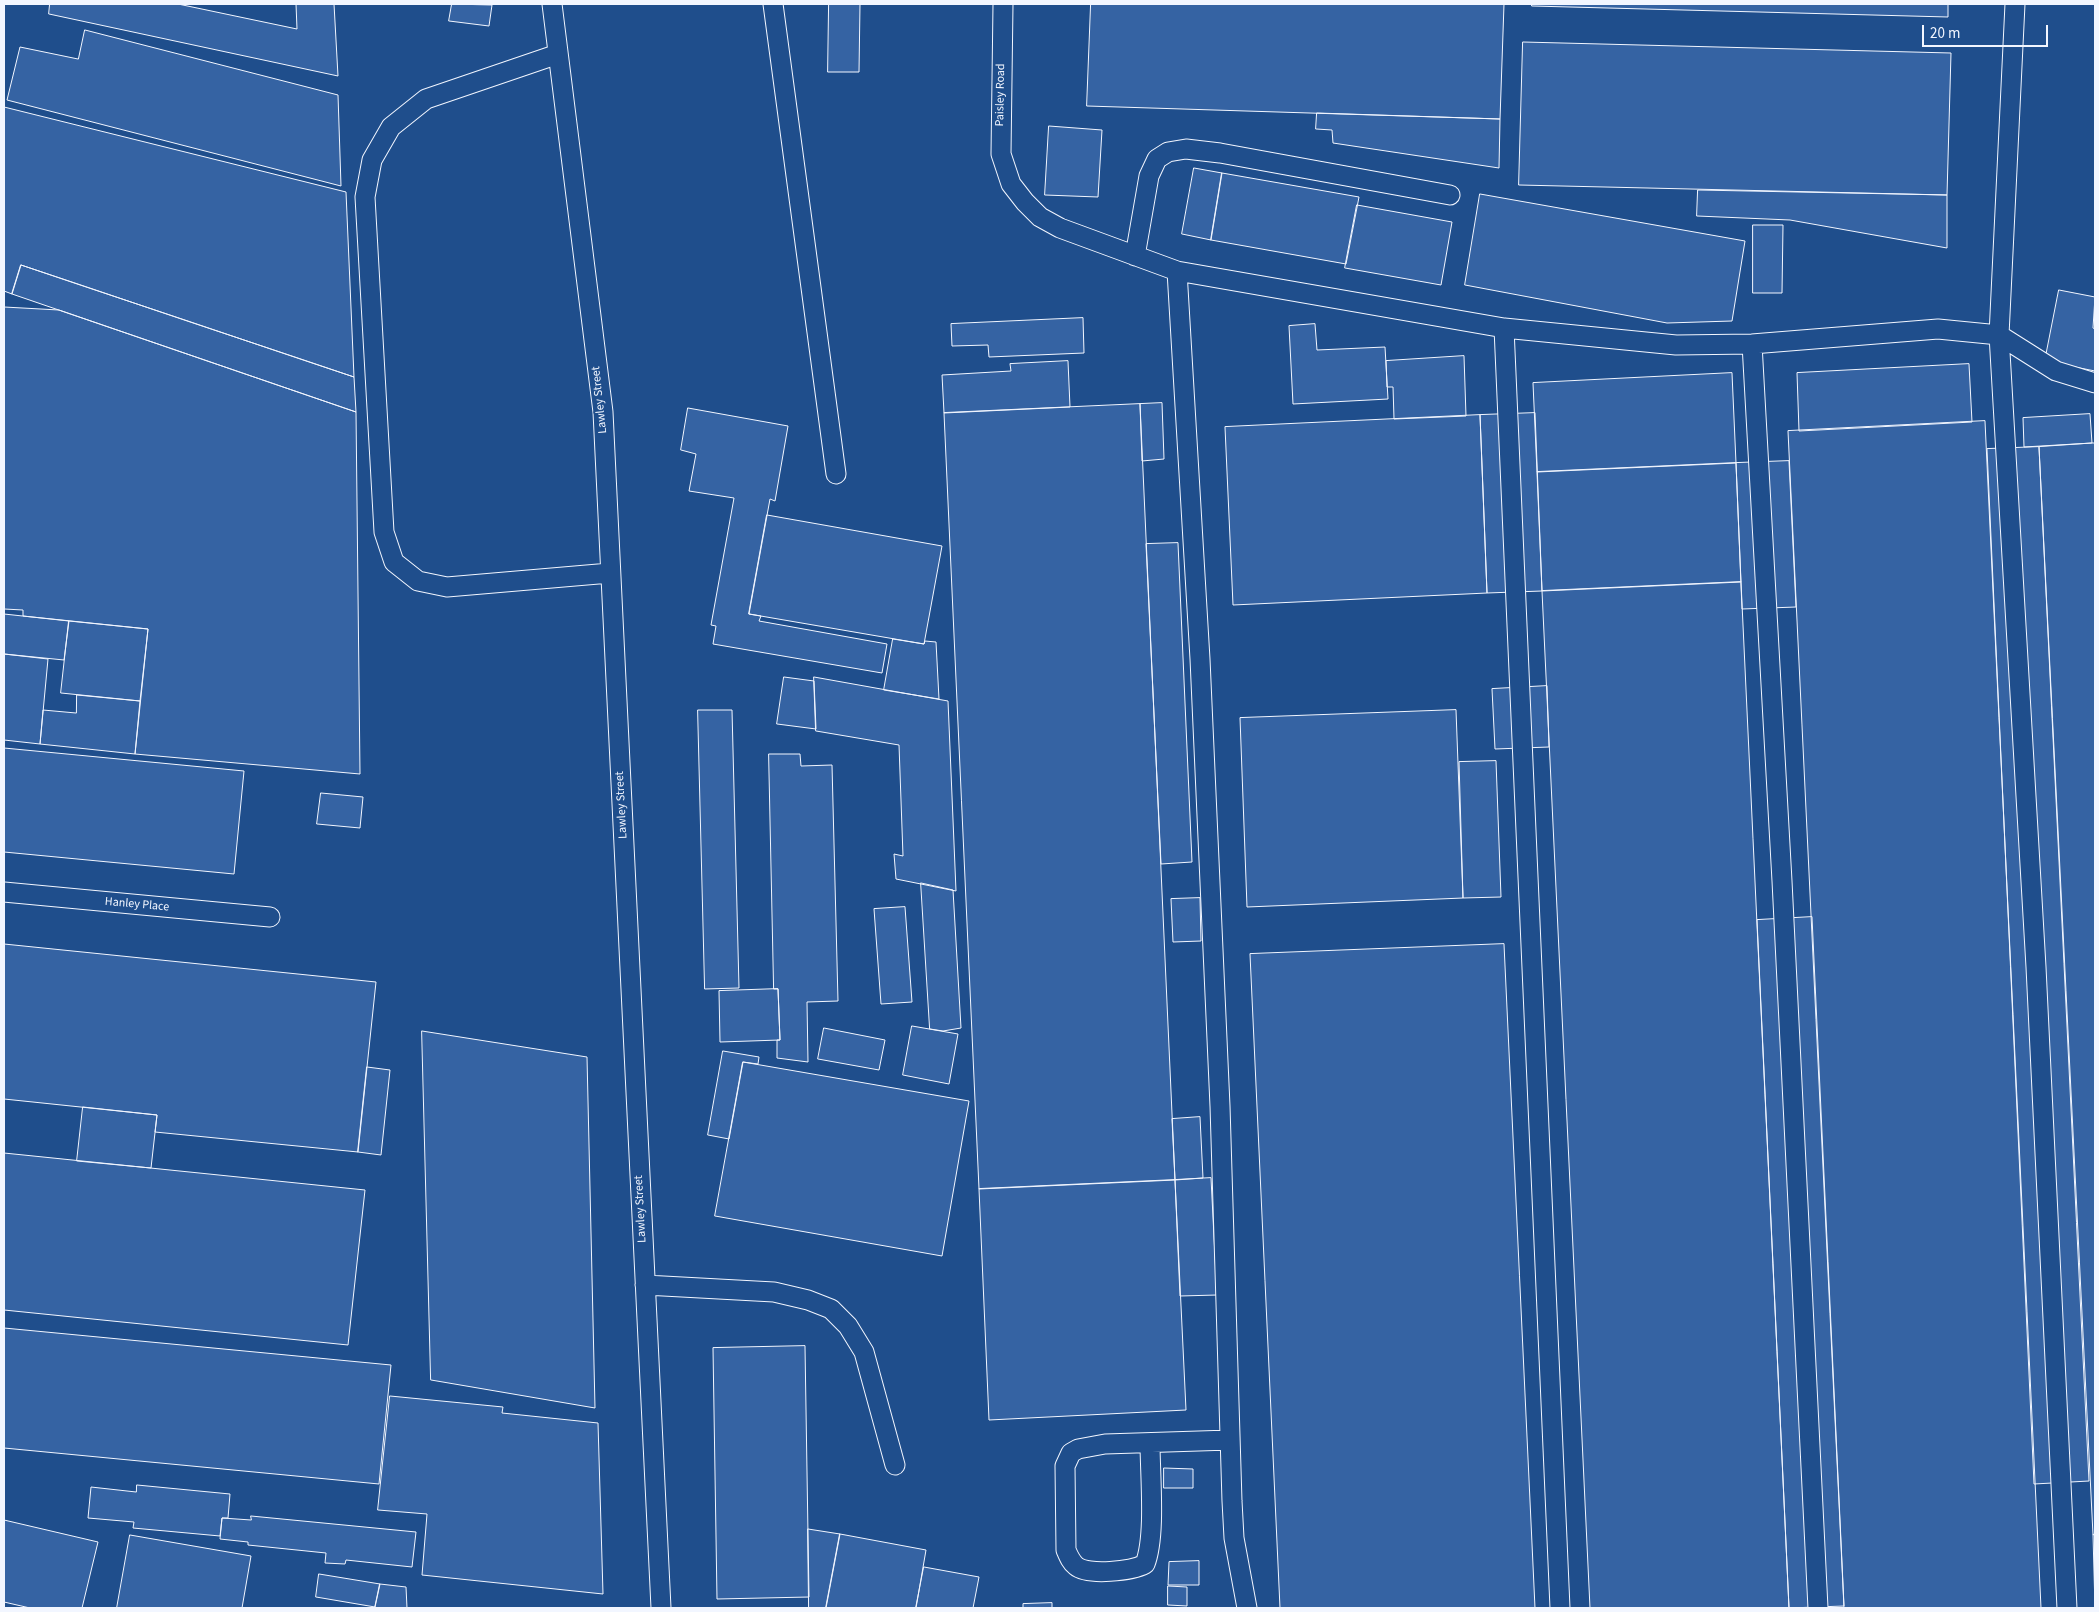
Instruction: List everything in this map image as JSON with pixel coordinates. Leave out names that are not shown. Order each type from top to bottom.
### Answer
[{"type":"lane","name":"Lawley Street","points":[[552,4],[603,412],[661,1608]]},
{"type":"lane","points":[[773,4],[836,474]]},
{"type":"lane","name":"Paisley Road","points":[[1003,4],[1001,154],[1011,184],[1024,202],[1040,217],[1060,228],[1177,272],[1504,328],[1676,345],[1752,344],[1938,329],[1999,335]]},
{"type":"lane","points":[[2015,4],[1999,335],[2036,967],[2067,1608]]},
{"type":"lane","points":[[558,54],[426,99],[390,127],[372,160],[365,197],[384,532],[394,562],[418,581],[447,587],[610,573]]},
{"type":"lane","points":[[1135,256],[1149,176],[1157,159],[1168,152],[1186,149],[1220,153],[1450,195]]},
{"type":"lane","points":[[1177,272],[1201,669],[1220,1096],[1234,1538],[1247,1608]]},
{"type":"lane","points":[[1504,328],[1560,1608]]},
{"type":"lane","points":[[1999,335],[2056,371],[2095,384]]},
{"type":"lane","points":[[1752,344],[1781,862],[1818,1608]]},
{"type":"lane","name":"Hanley Place","points":[[4,892],[270,917]]},
{"type":"lane","points":[[645,1285],[774,1292],[808,1300],[831,1309],[848,1326],[864,1352],[895,1464]]},
{"type":"lane","points":[[1150,1443],[1150,1533],[1149,1554],[1145,1564],[1136,1569],[1087,1571],[1077,1567],[1070,1560],[1066,1550],[1065,1466],[1071,1453],[1078,1449],[1105,1444],[1230,1440]]},
{"type":"building","points":[[50,4],[178,4],[297,29],[296,4],[334,4],[338,76],[49,14]]},
{"type":"building","points":[[452,4],[492,5],[489,26],[449,21]]},
{"type":"building","points":[[829,4],[860,4],[859,72],[828,72]]},
{"type":"building","points":[[1091,4],[1504,4],[1500,119],[1087,106]]},
{"type":"building","points":[[1532,4],[1948,4],[1948,17],[1532,6]]},
{"type":"building","points":[[85,30],[338,95],[341,186],[7,100],[20,47],[78,59]]},
{"type":"building","points":[[1523,42],[1951,53],[1947,195],[1519,185]]},
{"type":"building","points":[[4,107],[346,192],[354,377],[21,265],[12,294],[4,291]]},
{"type":"building","points":[[1317,113],[1500,119],[1499,168],[1333,143],[1332,130],[1316,129]]},
{"type":"building","points":[[1049,126],[1102,130],[1098,197],[1045,195]]},
{"type":"building","points":[[1194,168],[1222,173],[1211,240],[1182,234]]},
{"type":"building","points":[[1222,173],[1359,197],[1346,264],[1211,240]]},
{"type":"building","points":[[1698,190],[1947,195],[1947,248],[1790,220],[1697,216]]},
{"type":"building","points":[[1480,194],[1745,241],[1732,321],[1667,323],[1465,285]]},
{"type":"building","points":[[1357,205],[1452,222],[1441,285],[1345,268]]},
{"type":"building","points":[[1753,225],[1783,225],[1782,293],[1753,293]]},
{"type":"building","points":[[21,265],[354,377],[356,412],[12,294]]},
{"type":"building","points":[[2059,290],[2095,297],[2093,328],[2095,329],[2095,371],[2045,361]]},
{"type":"building","points":[[4,307],[59,310],[356,412],[360,774],[135,754],[148,629],[23,616],[23,610],[4,609]]},
{"type":"building","points":[[1083,318],[1084,353],[989,357],[988,345],[952,346],[951,324]]},
{"type":"building","points":[[1315,324],[1317,350],[1385,347],[1388,399],[1293,404],[1289,326]]},
{"type":"building","points":[[1464,356],[1466,416],[1394,419],[1393,387],[1387,387],[1386,361]]},
{"type":"building","points":[[1068,361],[1070,407],[944,413],[942,375],[1011,371],[1010,364]]},
{"type":"building","points":[[1969,364],[1972,422],[1799,431],[1797,373]]},
{"type":"building","points":[[1732,373],[1736,463],[1537,472],[1533,383]]},
{"type":"building","points":[[1162,403],[1164,459],[1142,461],[1140,404]]},
{"type":"building","points":[[1140,404],[1175,1180],[979,1189],[944,413]]},
{"type":"building","points":[[688,408],[788,426],[775,501],[770,499],[749,614],[761,616],[759,621],[887,644],[882,673],[713,644],[716,626],[711,625],[734,498],[689,491],[696,454],[681,450]]},
{"type":"building","points":[[1535,413],[1542,591],[1487,593],[1480,415]]},
{"type":"building","points":[[2090,414],[2092,443],[2024,447],[2023,418]]},
{"type":"building","points":[[1480,415],[1487,593],[1233,605],[1225,427]]},
{"type":"building","points":[[1985,421],[2041,1608],[1844,1608],[1788,431]]},
{"type":"building","points":[[2095,443],[2095,1534],[2093,1535],[2039,447]]},
{"type":"building","points":[[2039,447],[2089,1481],[2034,1484],[1987,449]]},
{"type":"building","points":[[1789,461],[1796,607],[1742,609],[1736,463]]},
{"type":"building","points":[[1736,463],[1741,582],[1542,591],[1537,472]]},
{"type":"building","points":[[767,515],[942,546],[924,644],[749,614]]},
{"type":"building","points":[[1178,543],[1192,862],[1161,864],[1146,544]]},
{"type":"building","points":[[1741,582],[1789,1608],[1590,1608],[1542,591]]},
{"type":"building","points":[[4,614],[69,621],[64,660],[4,654]]},
{"type":"building","points":[[69,621],[148,629],[140,701],[61,693]]},
{"type":"building","points":[[893,639],[924,644],[925,641],[936,642],[939,699],[884,690]]},
{"type":"building","points":[[4,654],[48,659],[40,744],[4,740]]},
{"type":"building","points":[[784,677],[814,681],[816,729],[777,724]]},
{"type":"building","points":[[814,677],[948,701],[956,891],[896,879],[894,854],[903,856],[899,745],[816,731]]},
{"type":"building","points":[[1547,686],[1549,747],[1495,749],[1492,689]]},
{"type":"building","points":[[77,695],[140,701],[135,754],[40,744],[43,710],[76,713]]},
{"type":"building","points":[[698,710],[732,710],[739,988],[705,989]]},
{"type":"building","points":[[1456,710],[1463,898],[1247,907],[1240,718]]},
{"type":"building","points":[[4,748],[244,771],[234,874],[4,852]]},
{"type":"building","points":[[769,754],[800,754],[801,766],[832,765],[838,1001],[807,1002],[808,1062],[777,1058],[777,1040],[780,1040],[778,989],[774,989]]},
{"type":"building","points":[[1496,761],[1501,897],[1463,898],[1459,762]]},
{"type":"building","points":[[321,793],[363,797],[360,828],[317,824]]},
{"type":"building","points":[[921,883],[953,890],[961,1028],[943,1031],[930,1029]]},
{"type":"building","points":[[1200,898],[1201,941],[1173,942],[1171,899]]},
{"type":"building","points":[[905,907],[912,1002],[881,1004],[874,909]]},
{"type":"building","points":[[1812,917],[1844,1606],[1789,1608],[1757,920]]},
{"type":"building","points":[[4,944],[376,982],[358,1152],[155,1132],[157,1115],[4,1099]]},
{"type":"building","points":[[1504,944],[1535,1608],[1280,1608],[1250,954]]},
{"type":"building","points":[[778,989],[780,1040],[720,1042],[719,991]]},
{"type":"building","points":[[912,1026],[958,1034],[949,1084],[903,1075]]},
{"type":"building","points":[[824,1028],[885,1040],[879,1070],[818,1059]]},
{"type":"building","points":[[422,1031],[587,1057],[595,1408],[431,1380]]},
{"type":"building","points":[[723,1051],[759,1057],[758,1064],[743,1062],[729,1139],[708,1135]]},
{"type":"building","points":[[743,1062],[969,1101],[942,1256],[715,1216]]},
{"type":"building","points":[[367,1067],[390,1070],[381,1155],[358,1152]]},
{"type":"building","points":[[83,1107],[157,1115],[151,1168],[77,1161]]},
{"type":"building","points":[[1200,1117],[1203,1178],[1175,1180],[1172,1119]]},
{"type":"building","points":[[4,1153],[365,1190],[348,1345],[4,1310]]},
{"type":"building","points":[[1211,1178],[1217,1295],[1180,1296],[1175,1180]]},
{"type":"building","points":[[1175,1180],[1186,1410],[989,1420],[979,1189]]},
{"type":"building","points":[[4,1328],[391,1365],[379,1484],[4,1448]]},
{"type":"building","points":[[805,1346],[809,1597],[717,1599],[713,1348]]},
{"type":"building","points":[[390,1396],[503,1407],[502,1413],[598,1423],[603,1594],[422,1575],[427,1514],[378,1510]]},
{"type":"building","points":[[1164,1468],[1193,1469],[1193,1488],[1164,1488]]},
{"type":"building","points":[[137,1485],[230,1494],[228,1518],[222,1518],[220,1536],[133,1528],[134,1522],[88,1518],[91,1487],[136,1492]]},
{"type":"building","points":[[251,1516],[416,1532],[412,1567],[346,1560],[345,1564],[325,1563],[326,1553],[248,1545],[248,1542],[220,1539],[222,1518],[251,1520]]},
{"type":"building","points":[[4,1520],[98,1542],[82,1608],[30,1608],[4,1602]]},
{"type":"building","points":[[808,1529],[840,1534],[826,1608],[809,1608]]},
{"type":"building","points":[[840,1534],[926,1550],[916,1608],[826,1608]]},
{"type":"building","points":[[2095,1534],[2095,1608],[2093,1535]]},
{"type":"building","points":[[130,1535],[251,1556],[242,1608],[117,1608]]},
{"type":"building","points":[[1199,1561],[1199,1585],[1168,1585],[1169,1562]]},
{"type":"building","points":[[924,1567],[979,1577],[973,1608],[916,1608]]},
{"type":"building","points":[[319,1574],[380,1584],[375,1607],[316,1597]]},
{"type":"building","points":[[380,1584],[406,1587],[407,1608],[375,1608]]},
{"type":"building","points":[[1168,1586],[1187,1587],[1187,1606],[1168,1605]]},
{"type":"building","points":[[1052,1603],[1052,1608],[1023,1608],[1023,1604]]}]
